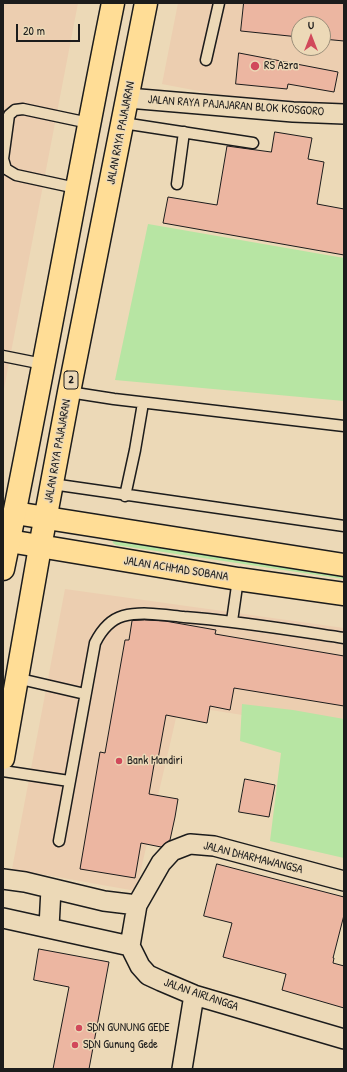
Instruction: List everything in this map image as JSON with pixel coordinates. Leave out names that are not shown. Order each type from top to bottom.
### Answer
[{"type":"main road","points":[[3,569],[113,3]]},
{"type":"main road","name":"JALAN RAYA PAJAJARAN","points":[[3,758],[45,518],[146,3]]},
{"type":"main road","points":[[15,513],[344,565]]},
{"type":"main road","name":"JALAN ACHMAD SOBANA","points":[[9,541],[238,579],[344,594]]},
{"type":"street","name":"JALAN RAYA PAJAJARAN BLOK KOSGORO","points":[[128,98],[293,112],[344,114]]},
{"type":"street","name":"JALAN DHARMAWANGSA","points":[[137,905],[161,863],[172,851],[190,844],[214,846],[344,880]]},
{"type":"street","points":[[3,879],[51,888],[104,901],[137,905],[130,946],[3,918]]},
{"type":"street","points":[[49,927],[51,888]]},
{"type":"street","name":"JALAN AIRLANGGA","points":[[130,946],[140,966],[148,975],[194,995],[344,1039]]},
{"type":"street","points":[[182,1069],[194,995]]},
{"type":"lane","points":[[206,60],[219,3]]},
{"type":"lane","points":[[76,188],[16,175],[6,169],[3,160],[9,115],[15,110],[23,109],[89,123]]},
{"type":"lane","points":[[123,123],[253,143]]},
{"type":"lane","points":[[177,184],[184,132]]},
{"type":"lane","points":[[3,356],[43,364]]},
{"type":"lane","points":[[69,392],[143,403],[344,426]]},
{"type":"lane","points":[[125,496],[143,403]]},
{"type":"lane","points":[[52,484],[125,496],[344,526]]},
{"type":"lane","points":[[232,621],[238,579]]},
{"type":"lane","points":[[59,842],[95,643],[101,632],[111,622],[122,616],[147,614],[232,621],[344,638]]},
{"type":"lane","points":[[16,678],[85,694]]},
{"type":"lane","points":[[3,772],[69,781]]},
{"type":"shaded area","points":[[3,3],[78,3],[3,394]]},
{"type":"shaded area","name":"RS Azra","points":[[178,3],[344,3],[344,105],[304,109],[162,84]]},
{"type":"shaded area","points":[[65,589],[344,628],[344,731],[179,705],[136,891],[12,869]]},
{"type":"green space","points":[[148,224],[344,258],[344,401],[115,380]]},
{"type":"green space","points":[[112,540],[344,573],[344,579],[116,545]]},
{"type":"green space","points":[[242,704],[293,710],[344,719],[344,858],[270,841],[281,753],[240,741]]},
{"type":"building","points":[[244,3],[344,3],[344,41],[331,40],[331,16],[291,16],[291,36],[241,31]]},
{"type":"building","points":[[239,53],[338,72],[334,92],[288,84],[287,89],[236,84]]},
{"type":"building","points":[[275,132],[312,138],[308,159],[324,162],[317,204],[344,209],[344,255],[163,223],[168,197],[217,205],[227,146],[271,152]]},
{"type":"building","points":[[132,621],[165,621],[216,630],[215,634],[344,656],[344,706],[234,688],[230,710],[210,706],[207,723],[166,715],[158,759],[155,759],[149,794],[178,799],[175,817],[170,840],[161,847],[141,843],[135,878],[80,869],[100,752],[105,753],[125,640],[129,640]]},
{"type":"building","points":[[245,779],[275,785],[269,817],[239,812]]},
{"type":"building","points":[[217,864],[344,897],[344,915],[333,963],[344,966],[344,1008],[282,990],[286,974],[223,957],[232,923],[204,916]]},
{"type":"building","name":"SDN GUNUNG GEDE","points":[[39,949],[109,962],[89,1069],[53,1069],[69,987],[34,980]]},
{"type":"place","name":"RS Azra","points":[[255,66]]},
{"type":"place","name":"Bank Mandiri","points":[[119,761]]},
{"type":"place","name":"SDN GUNUNG GEDE","points":[[79,1028]]},
{"type":"place","name":"SDN Gunung Gede","points":[[75,1045]]}]
